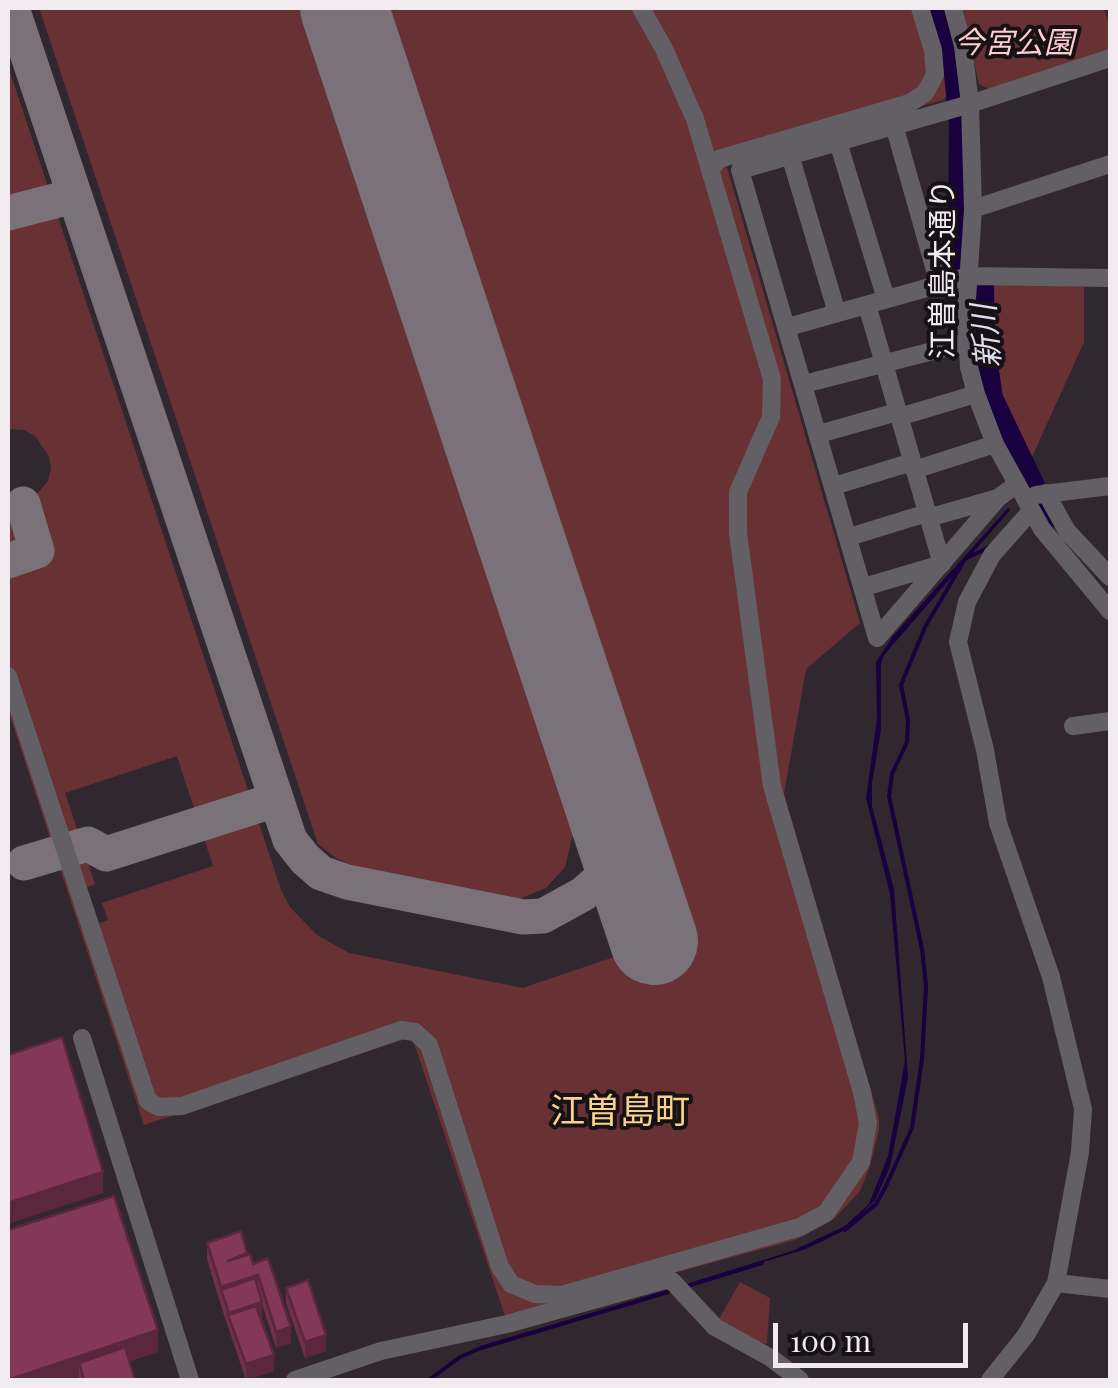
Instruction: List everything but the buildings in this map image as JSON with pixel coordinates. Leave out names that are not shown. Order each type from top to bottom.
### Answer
[{"type":"street","points":[[8,676],[148,1101],[159,1107],[182,1106],[401,1030],[415,1032],[429,1045],[500,1267],[511,1284],[535,1294],[562,1296],[800,1227],[826,1213],[861,1162],[868,1123],[772,786],[738,533],[738,492],[771,418],[772,379],[695,119],[641,8]]},
{"type":"street","points":[[710,170],[719,159],[910,103],[926,92],[935,75],[933,50],[920,8]]},
{"type":"street","name":"江曽島本通り","points":[[952,8],[963,46],[970,104],[968,342],[976,394],[995,444],[1056,550],[1110,611]]},
{"type":"street","points":[[998,498],[877,638],[740,170],[970,104],[1110,58]]},
{"type":"street","points":[[894,125],[939,284]]},
{"type":"street","points":[[838,142],[886,300]]},
{"type":"street","points":[[790,155],[837,313]]},
{"type":"street","points":[[972,209],[1110,164]]},
{"type":"street","points":[[788,327],[969,276],[1110,278]]},
{"type":"street","points":[[866,305],[942,564]]},
{"type":"street","points":[[804,384],[968,342]]},
{"type":"street","points":[[819,434],[976,394]]},
{"type":"street","points":[[834,486],[995,444]]},
{"type":"street","points":[[849,536],[998,498],[1110,486]]},
{"type":"street","points":[[1046,493],[1067,530],[1110,578]]},
{"type":"street","points":[[990,1380],[1026,1335],[1056,1283],[1080,1152],[1083,1109],[1051,977],[998,824],[985,750],[958,642],[967,602],[1024,497]]},
{"type":"street","points":[[864,587],[942,564]]},
{"type":"street","points":[[1073,726],[1110,720]]},
{"type":"street","points":[[82,1038],[190,1380]]},
{"type":"street","points":[[296,1380],[366,1355],[507,1324],[665,1280],[672,1281],[715,1328],[771,1358],[800,1380]]},
{"type":"street","points":[[1056,1283],[1110,1289]]},
{"type":"green space","points":[[39,8],[299,8],[573,833],[565,867],[546,888],[519,899],[501,897],[355,867],[318,844]]},
{"type":"green space","points":[[390,8],[930,8],[951,82],[949,94],[943,100],[726,164],[860,623],[806,669],[784,794],[879,1118],[869,1169],[860,1191],[834,1219],[795,1240],[506,1319],[412,1037],[144,1125],[8,710],[8,506],[32,500],[48,481],[51,469],[49,456],[35,436],[24,430],[8,429],[8,66],[281,890],[290,907],[317,935],[349,953],[523,988],[696,929]],"holes":[[[177,756],[213,866],[102,903],[108,920],[95,925],[83,889],[95,884],[65,793]]]},
{"type":"green space","name":"今宮公園","points":[[963,8],[1104,8],[1110,27],[1110,50],[991,90],[979,84]]},
{"type":"green space","points":[[979,283],[1084,287],[1084,342],[1023,477],[985,392],[978,349]]},
{"type":"green space","points":[[740,1282],[770,1298],[767,1344],[738,1336],[718,1321]]},
{"type":"shaded area","points":[[978,316],[984,316],[984,349],[993,394],[1030,478],[1026,480],[985,393],[978,357]]},
{"type":"shaded area","points":[[1008,508],[884,655],[881,664],[881,730],[872,806],[894,889],[908,1078],[890,1167],[875,1200],[845,1230],[806,1249],[580,1318],[792,1251],[845,1226],[869,1204],[888,1156],[905,1061],[890,894],[866,798],[877,719],[876,662],[893,636]]},
{"type":"waterway","name":"新川","points":[[939,8],[953,55],[960,123],[959,277],[983,288],[984,344],[992,398],[1049,517]]},
{"type":"waterway","points":[[845,1230],[876,1204],[886,1186],[912,1128],[922,1059],[926,986],[922,949],[889,796],[892,774],[907,742],[908,720],[901,685],[925,627],[965,559],[989,547]]},
{"type":"waterway","points":[[690,1285],[762,1263]]},
{"type":"waterway","points":[[429,1380],[460,1357],[481,1348],[668,1292]]},
{"type":"taxiway","points":[[12,8],[290,840],[321,873],[347,882],[523,917],[543,916],[583,894],[598,881],[623,846]]},
{"type":"taxiway","points":[[8,213],[74,196]]},
{"type":"taxiway","points":[[8,561],[37,551],[23,504]]},
{"type":"taxiway","points":[[24,863],[88,844],[106,854],[275,800]]},
{"type":"runway","points":[[344,8],[654,941]]},
{"type":"district","name":"江曽島町","points":[[620,1112]]}]
